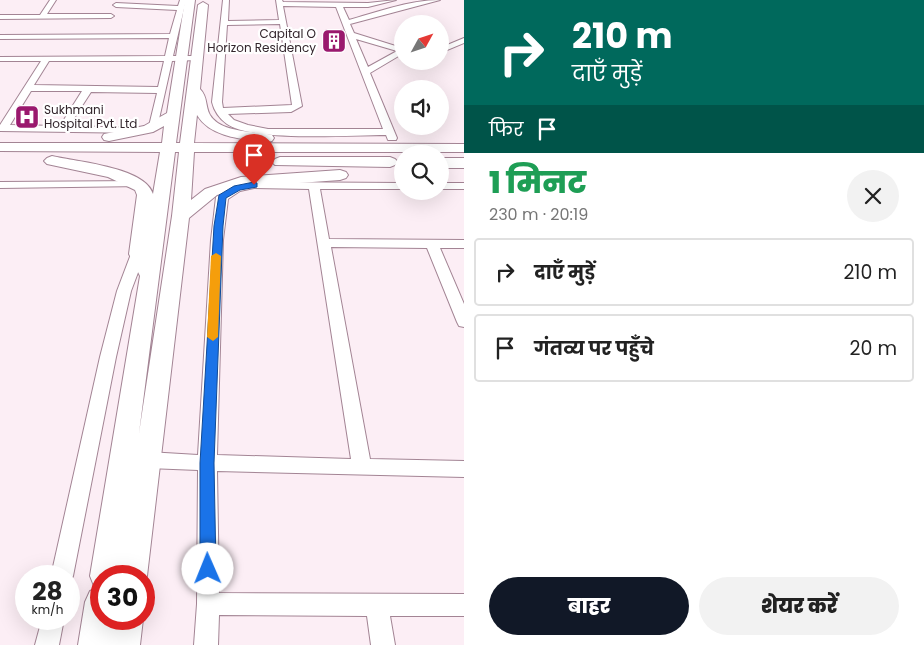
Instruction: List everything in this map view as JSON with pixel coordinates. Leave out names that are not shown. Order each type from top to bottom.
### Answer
[{"type":"main road","points":[[107,565],[150,277],[176,154],[194,91],[203,0]]},
{"type":"main road","points":[[134,565],[181,216],[172,116],[175,58],[184,2]]},
{"type":"main road","points":[[194,91],[201,100],[203,115],[216,126],[243,134],[290,137],[316,147]]},
{"type":"main road","points":[[68,147],[147,128],[172,116]]},
{"type":"main road","points":[[0,147],[68,147],[176,154],[394,162]]},
{"type":"main road","points":[[0,160],[52,161],[316,147],[464,148]]},
{"type":"main road","points":[[52,161],[108,173],[139,184],[143,188],[145,195],[138,254],[150,277]]},
{"type":"main road","points":[[449,163],[464,163]]},
{"type":"main road","points":[[181,216],[211,192],[241,182],[357,174],[394,168]]},
{"type":"main road","points":[[94,645],[96,630]]},
{"type":"main road","points":[[123,645],[125,630]]},
{"type":"street","points":[[42,17],[53,0]]},
{"type":"street","points":[[226,0],[217,102],[219,110],[231,122],[246,128],[290,137],[390,135],[339,5]]},
{"type":"street","points":[[219,110],[291,109],[297,106],[279,2],[368,5],[393,0]]},
{"type":"street","points":[[346,23],[437,0]]},
{"type":"street","points":[[2,128],[147,128],[175,58],[173,36],[184,2],[117,2],[107,26]]},
{"type":"street","points":[[368,5],[386,12]]},
{"type":"street","points":[[0,17],[42,17],[173,36]]},
{"type":"street","points":[[224,23],[283,22]]},
{"type":"street","points":[[0,36],[107,26]]},
{"type":"street","points":[[349,34],[394,48]]},
{"type":"street","points":[[449,47],[464,40]]},
{"type":"street","points":[[365,72],[394,56]]},
{"type":"street","points":[[0,59],[197,58]]},
{"type":"street","points":[[2,128],[46,59]]},
{"type":"street","points":[[27,88],[161,90]]},
{"type":"street","points":[[63,129],[88,89]]},
{"type":"street","points":[[0,185],[139,184]]},
{"type":"street","points":[[206,645],[208,604],[207,463],[217,240],[222,197],[237,188],[254,185],[394,186]]},
{"type":"street","points":[[314,186],[362,467]]},
{"type":"street","points":[[449,186],[464,186]]},
{"type":"street","points":[[324,243],[464,244]]},
{"type":"street","points":[[432,244],[464,322]]},
{"type":"street","points":[[64,565],[108,358],[124,291],[138,254]]},
{"type":"street","points":[[148,460],[464,469]]},
{"type":"street","points":[[208,604],[464,606]]},
{"type":"street","points":[[377,606],[383,645]]},
{"type":"street","points":[[47,645],[50,630]]},
{"type":"slow traffic","points":[[213,337],[216,256]]},
{"type":"place","name":"Capital O Horizon Residency","points":[[334,41]]},
{"type":"place","name":"Sukhmani Hospital Pvt. Ltd","points":[[27,117]]},
{"type":"route","points":[[208,569],[207,463],[217,240],[222,197],[237,188],[254,185]]}]
